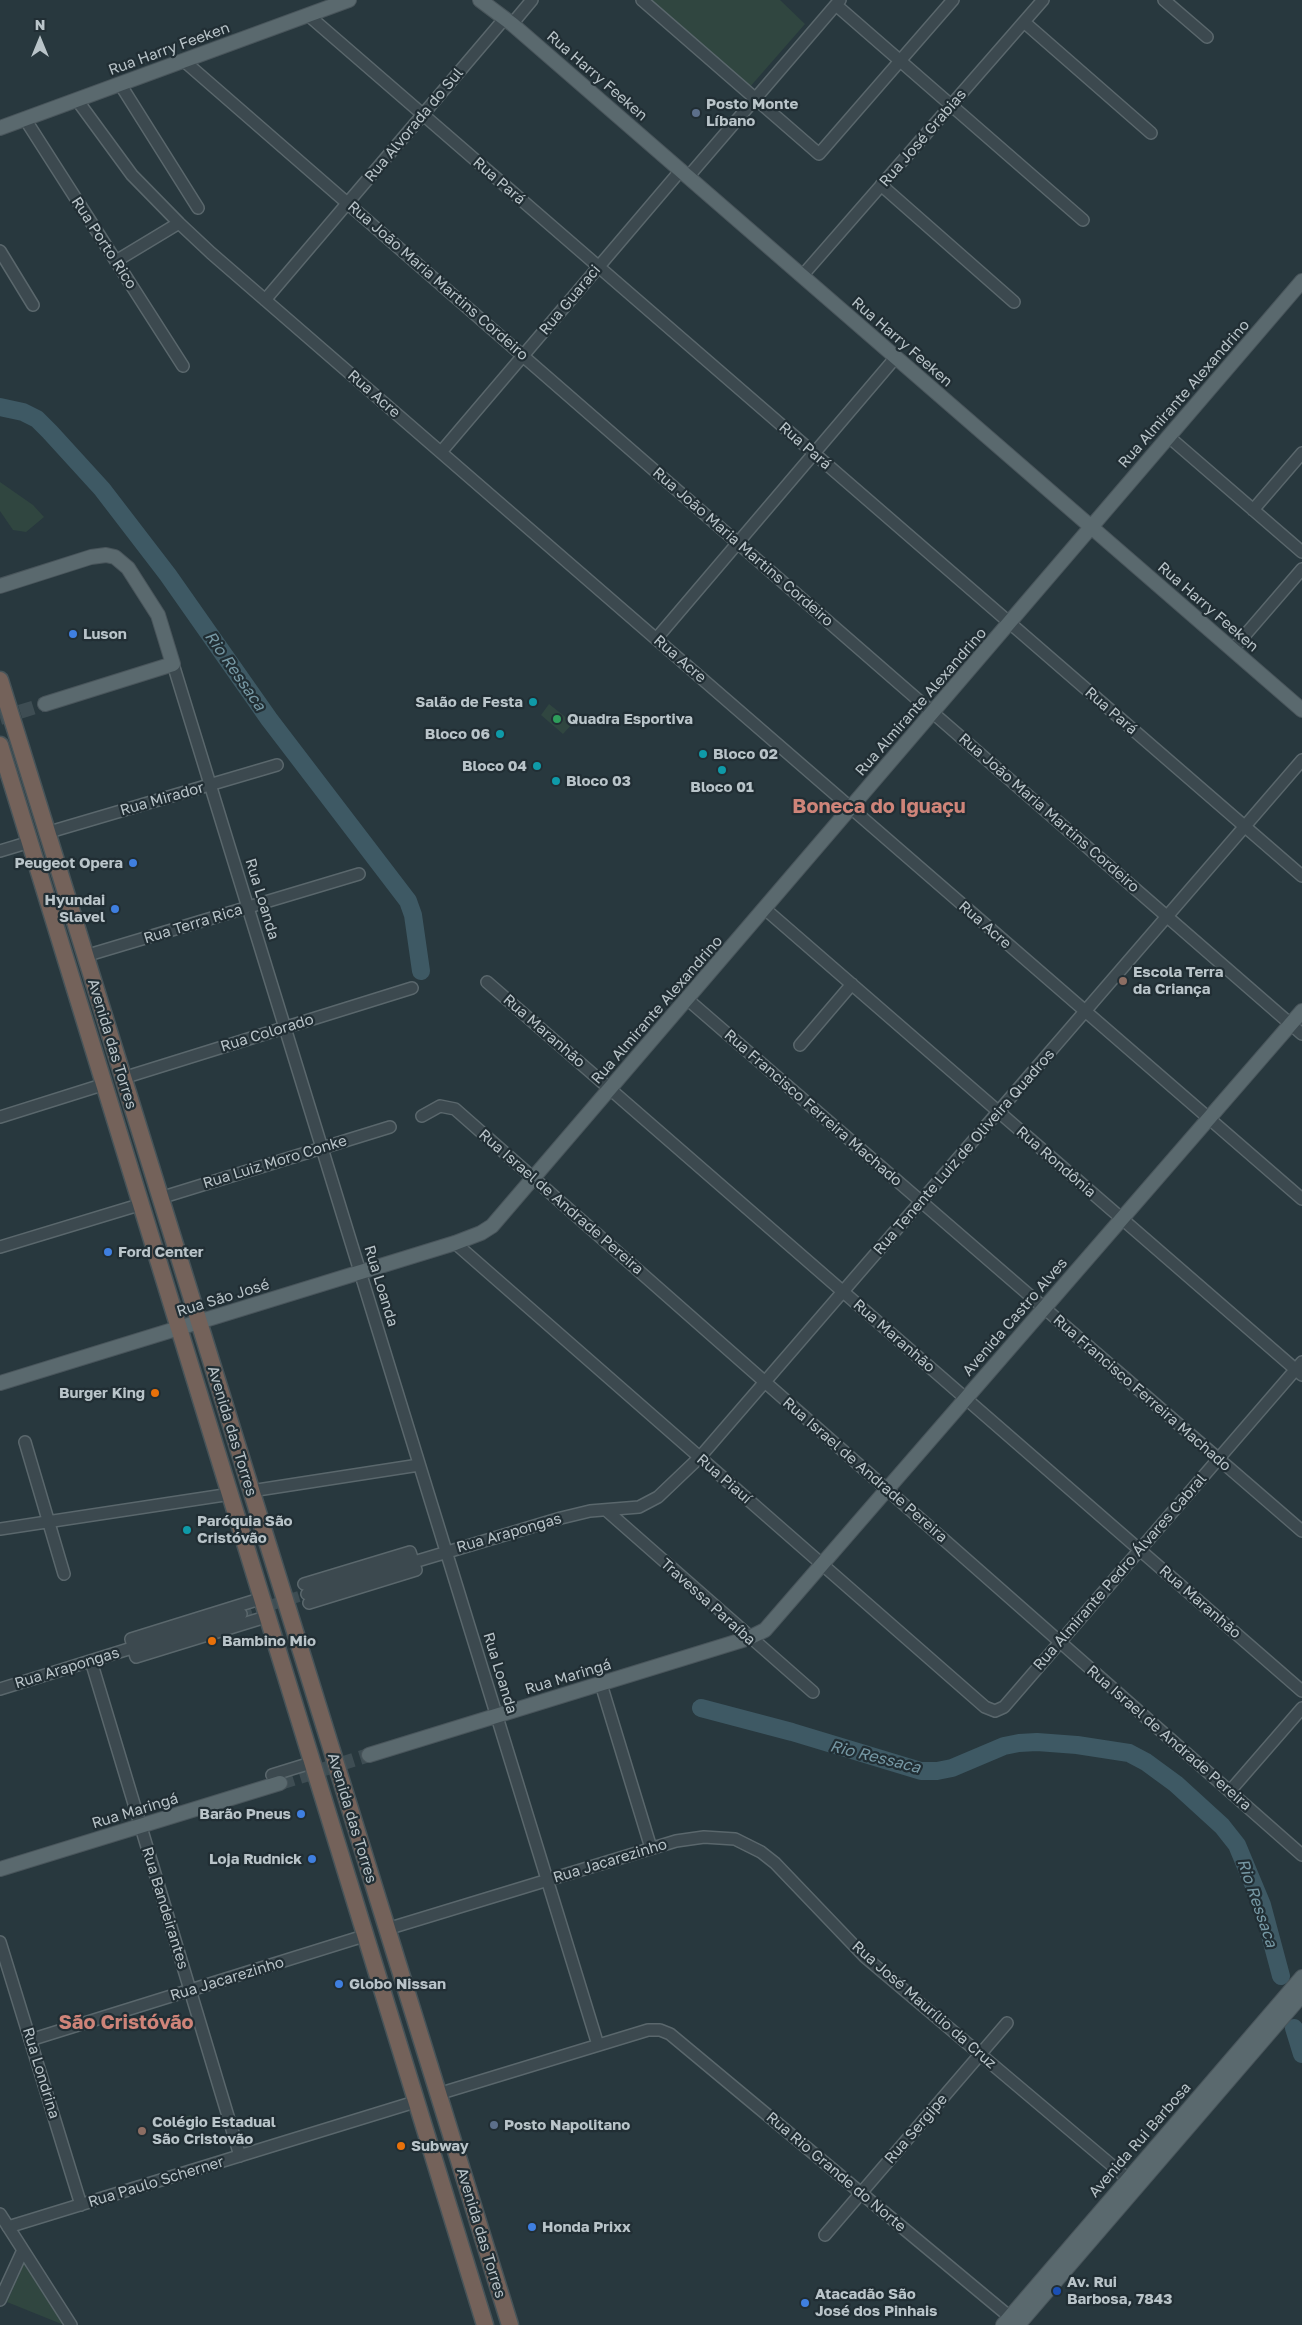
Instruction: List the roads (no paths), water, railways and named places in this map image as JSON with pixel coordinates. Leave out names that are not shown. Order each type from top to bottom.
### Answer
[{"type":"highway","name":"Avenida das Torres","points":[[0,680],[510,2325]]},
{"type":"highway","name":"Avenida das Torres","points":[[0,745],[314,1762],[485,2325]]},
{"type":"main road","name":"Rua Harry Feeken","points":[[0,128],[349,0]]},
{"type":"main road","name":"Rua Harry Feeken","points":[[480,0],[508,21],[1302,710]]},
{"type":"main road","name":"Rua Almirante Alexandrino","points":[[455,1243],[492,1226],[1302,281]]},
{"type":"main road","name":"Rua Loanda","points":[[0,586],[91,557],[106,556],[122,562],[153,604],[162,626],[173,664]]},
{"type":"main road","points":[[45,704],[173,664]]},
{"type":"main road","name":"Avenida Castro Alves","points":[[749,1638],[770,1624],[1302,1011]]},
{"type":"main road","name":"Rua São José","points":[[0,1383],[455,1243]]},
{"type":"main road","name":"Rua Maringá","points":[[369,1755],[749,1638]]},
{"type":"main road","name":"Rua Maringá","points":[[0,1870],[140,1826],[276,1779]]},
{"type":"main road","name":"Avenida Rui Barbosa","points":[[1010,2322],[1128,2179],[1302,1977]]},
{"type":"main road","name":"Avenida Rui Barbosa","points":[[1010,2322],[1302,1995]]},
{"type":"street","name":"Rua Alvorada do Sul","points":[[265,300],[423,115],[508,21],[532,0]]},
{"type":"street","points":[[642,0],[819,154],[953,0]]},
{"type":"street","name":"Rua José Grabias","points":[[802,276],[1043,0]]},
{"type":"street","points":[[1164,0],[1207,37]]},
{"type":"street","points":[[838,2],[900,61],[1083,220]]},
{"type":"street","name":"Rua Guaraci","points":[[441,452],[598,267],[756,98],[838,2]]},
{"type":"street","name":"Rua Pará","points":[[308,15],[1302,876]]},
{"type":"street","points":[[1024,22],[1150,133]]},
{"type":"street","name":"Rua João Maria Martins Cordeiro","points":[[184,61],[1302,1034]]},
{"type":"street","points":[[120,84],[198,208]]},
{"type":"street","name":"Rua Acre","points":[[77,100],[132,175],[179,224],[1302,1199]]},
{"type":"street","name":"Rua Porto Rico","points":[[25,119],[183,366]]},
{"type":"street","points":[[881,185],[1014,302]]},
{"type":"street","points":[[116,261],[179,224]]},
{"type":"street","points":[[0,251],[33,305]]},
{"type":"street","points":[[656,639],[896,358]]},
{"type":"street","points":[[1169,437],[1302,552]]},
{"type":"street","points":[[1253,510],[1302,453]]},
{"type":"street","points":[[1232,649],[1302,569]]},
{"type":"street","name":"Rua Loanda","points":[[173,664],[598,2045]]},
{"type":"street","name":"Rua Tenente Luiz de Oliveira Quadros","points":[[606,1510],[647,1505],[700,1458],[1302,760]]},
{"type":"street","name":"Rua Mirador","points":[[46,833],[277,765]]},
{"type":"street","points":[[0,850],[30,842]]},
{"type":"street","name":"Rua Terra Rica","points":[[85,956],[360,874]]},
{"type":"street","name":"Rua Rondônia","points":[[765,909],[1122,1219],[1300,1369]]},
{"type":"street","name":"Rua Maranhão","points":[[487,982],[1302,1691]]},
{"type":"street","points":[[800,1045],[852,984]]},
{"type":"street","name":"Rua Colorado","points":[[123,1078],[412,988]]},
{"type":"street","name":"Rua Francisco Ferreira Machado","points":[[687,1000],[1302,1531]]},
{"type":"street","points":[[0,1116],[104,1084]]},
{"type":"street","name":"Rua Israel de Andrade Pereira","points":[[422,1116],[440,1106],[455,1109],[1302,1855]]},
{"type":"street","name":"Rua Luiz Moro Conke","points":[[160,1198],[390,1127]]},
{"type":"street","points":[[0,1248],[142,1204]]},
{"type":"street","name":"Rua Piauí","points":[[455,1243],[985,1707],[995,1711]]},
{"type":"street","name":"Rua Almirante Pedro Álvares Cabral","points":[[995,1711],[1004,1707],[1218,1459],[1300,1369]]},
{"type":"street","points":[[25,1442],[64,1574]]},
{"type":"street","points":[[251,1491],[419,1465]]},
{"type":"street","points":[[0,1529],[231,1494]]},
{"type":"street","name":"Rua Arapongas","points":[[413,1561],[561,1518],[606,1510]]},
{"type":"street","name":"Travessa Paraíba","points":[[606,1510],[749,1638],[813,1692]]},
{"type":"street","points":[[410,1552],[413,1561],[416,1570],[307,1594],[410,1552]]},
{"type":"street","name":"Rua Arapongas","points":[[263,1598],[131,1639],[136,1657],[269,1616]]},
{"type":"street","name":"Rua Arapongas","points":[[0,1689],[241,1614]]},
{"type":"street","name":"Rua Bandeirantes","points":[[91,1661],[240,2156]]},
{"type":"street","points":[[601,1684],[651,1848]]},
{"type":"street","points":[[1230,1791],[1302,1708]]},
{"type":"street","points":[[276,1779],[314,1762]]},
{"type":"street","name":"Rua Jacarezinho","points":[[387,1929],[651,1848],[691,1838],[719,1837]]},
{"type":"street","name":"Rua José Maurílio da Cruz","points":[[719,1837],[748,1845],[775,1863],[865,1956],[1128,2179]]},
{"type":"street","name":"Rua Jacarezinho","points":[[30,2040],[367,1936]]},
{"type":"street","name":"Rua Londrina","points":[[0,1942],[81,2204]]},
{"type":"street","name":"Rua Sergipe","points":[[825,2235],[1007,2023]]},
{"type":"street","name":"Rua Rio Grande do Norte","points":[[598,2045],[648,2030],[660,2030],[670,2034],[861,2192],[1010,2322]]},
{"type":"street","points":[[438,2094],[598,2045]]},
{"type":"street","name":"Rua Paulo Scherner","points":[[8,2227],[418,2101]]},
{"type":"street","points":[[0,2214],[71,2325]]},
{"type":"street","points":[[0,2300],[3,2287],[22,2250]]},
{"type":"waterway","name":"Rio Ressaca","points":[[0,407],[23,412],[37,419],[102,489],[168,575],[269,719],[408,901],[413,915],[421,971]]},
{"type":"waterway","name":"Rio Ressaca","points":[[701,1708],[792,1732],[921,1771],[937,1771],[952,1768],[1004,1746],[1019,1743],[1037,1742],[1077,1745],[1129,1753],[1146,1762],[1176,1784],[1222,1826],[1237,1845],[1262,1905],[1281,1976]]},
{"type":"waterway","name":"Rio Ressaca","points":[[1294,2028],[1302,2054]]},
{"type":"tunnel","points":[[0,718],[45,704]]},
{"type":"tunnel","points":[[241,1614],[307,1594]]},
{"type":"tunnel","points":[[280,1783],[369,1755]]},
{"type":"place","name":"Posto Monte Líbano","points":[[696,113]]},
{"type":"place","name":"Luson","points":[[73,634]]},
{"type":"place","name":"Salão de Festa","points":[[533,702]]},
{"type":"place","name":"Quadra Esportiva","points":[[557,719]]},
{"type":"place","name":"Bloco 06","points":[[500,734]]},
{"type":"place","name":"Bloco 02","points":[[703,754]]},
{"type":"place","name":"Bloco 04","points":[[537,766]]},
{"type":"place","name":"Bloco 01","points":[[722,770]]},
{"type":"place","name":"Bloco 03","points":[[556,781]]},
{"type":"place","name":"Peugeot Opera","points":[[133,863]]},
{"type":"place","name":"Hyundai Slavel","points":[[115,909]]},
{"type":"place","name":"Escola Terra da Criança","points":[[1123,981]]},
{"type":"place","name":"Ford Center","points":[[108,1252]]},
{"type":"place","name":"Burger King","points":[[155,1393]]},
{"type":"place","name":"Paróquia São Cristóvão","points":[[187,1530]]},
{"type":"place","name":"Bambino Mio","points":[[212,1641]]},
{"type":"place","name":"Barão Pneus","points":[[301,1814]]},
{"type":"place","name":"Loja Rudnick","points":[[312,1859]]},
{"type":"place","name":"Globo Nissan","points":[[339,1984]]},
{"type":"place","name":"Posto Napolitano","points":[[494,2125]]},
{"type":"place","name":"Colégio Estadual São Cristovão","points":[[142,2131]]},
{"type":"place","name":"Subway","points":[[401,2146]]},
{"type":"place","name":"Honda Prixx","points":[[532,2227]]},
{"type":"place","name":"Av. Rui Barbosa, 7843","points":[[1057,2291]]},
{"type":"place","name":"Atacadão São José dos Pinhais","points":[[805,2303]]},
{"type":"district","name":"Boneca do Iguaçu","points":[[879,807]]},
{"type":"district","name":"São Cristóvão","points":[[126,2023]]}]
